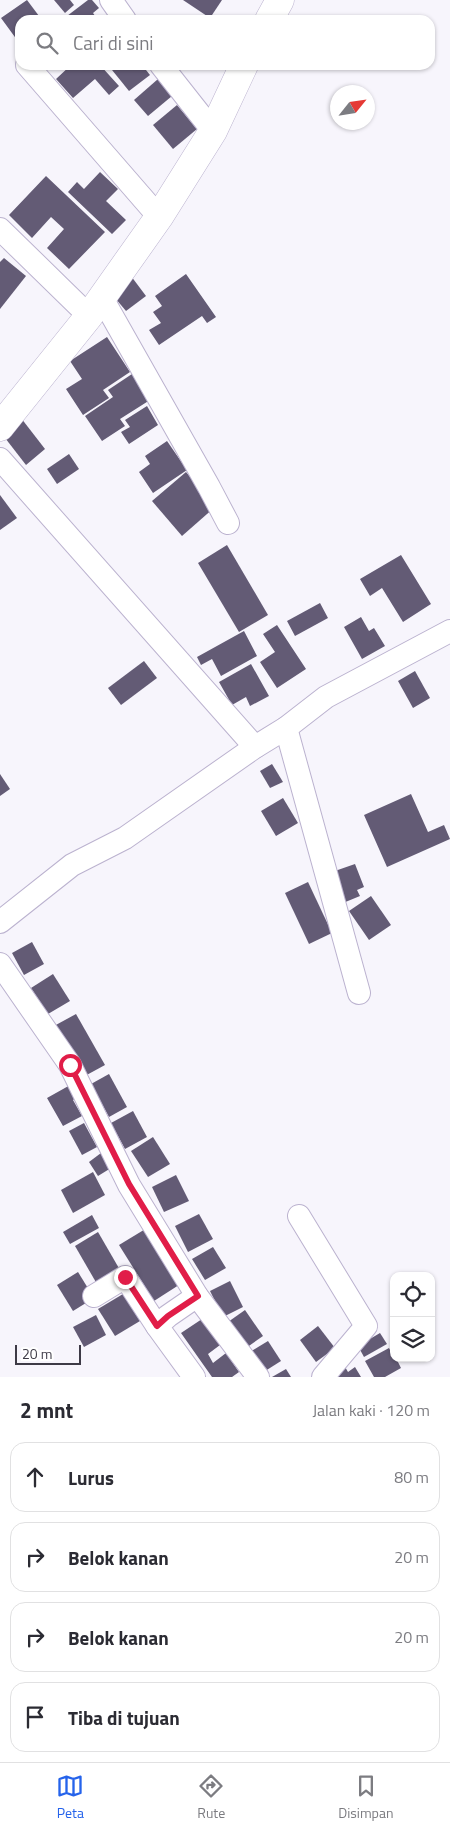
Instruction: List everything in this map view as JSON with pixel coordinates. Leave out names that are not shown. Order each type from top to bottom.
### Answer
[{"type":"street","points":[[111,0],[122,15]]},
{"type":"street","points":[[272,15],[280,0]]},
{"type":"street","points":[[32,70],[159,217]]},
{"type":"street","points":[[165,70],[213,131]]},
{"type":"street","points":[[0,428],[96,307],[159,217],[213,131],[242,70]]},
{"type":"street","points":[[0,229],[96,307],[209,487],[228,523]]},
{"type":"street","points":[[0,459],[255,747]]},
{"type":"street","points":[[0,922],[72,865],[126,838],[255,747],[286,728],[326,697],[450,631]]},
{"type":"street","points":[[286,728],[359,993]]},
{"type":"street","points":[[0,964],[70,1065],[129,1184],[198,1296],[258,1377]]},
{"type":"street","points":[[299,1216],[366,1326],[324,1377]]},
{"type":"street","points":[[94,1296],[125,1277],[194,1377]]},
{"type":"street","points":[[157,1326],[168,1316],[198,1296]]},
{"type":"building","points":[[27,0],[38,15],[15,15],[15,37],[1,18]]},
{"type":"building","points":[[54,0],[70,0],[74,5],[65,13]]},
{"type":"building","points":[[88,0],[92,0],[99,8],[93,13],[94,15],[68,15]]},
{"type":"building","points":[[183,0],[222,0],[212,15],[206,15]]},
{"type":"building","points":[[66,70],[105,70],[119,86],[109,95],[95,79],[73,98],[56,79]]},
{"type":"building","points":[[112,70],[146,70],[150,75],[129,91]]},
{"type":"building","points":[[158,79],[172,96],[148,116],[134,100]]},
{"type":"building","points":[[177,105],[197,129],[173,149],[153,125]]},
{"type":"building","points":[[100,172],[118,189],[106,201],[126,220],[112,234],[68,192],[77,182],[84,189]]},
{"type":"building","points":[[46,176],[105,232],[69,269],[47,248],[64,229],[51,217],[32,238],[9,215]]},
{"type":"building","points":[[4,258],[26,276],[0,309],[0,262]]},
{"type":"building","points":[[186,274],[216,317],[207,323],[202,316],[159,345],[149,330],[161,323],[153,312],[162,306],[155,296]]},
{"type":"building","points":[[131,276],[146,296],[126,311],[110,292]]},
{"type":"building","points":[[107,337],[130,372],[103,390],[109,398],[83,415],[66,389],[82,379],[70,361]]},
{"type":"building","points":[[132,374],[150,400],[120,419],[125,426],[102,441],[85,416],[113,397],[108,390]]},
{"type":"building","points":[[147,406],[158,425],[129,444],[121,432],[130,427],[125,420]]},
{"type":"building","points":[[21,418],[45,449],[26,465],[2,434]]},
{"type":"building","points":[[167,441],[187,470],[153,493],[139,472],[150,464],[145,456]]},
{"type":"building","points":[[69,454],[79,469],[57,484],[47,469]]},
{"type":"building","points":[[186,472],[215,507],[182,536],[152,501]]},
{"type":"building","points":[[0,495],[17,518],[0,530]]},
{"type":"building","points":[[227,545],[268,615],[239,632],[198,563]]},
{"type":"building","points":[[401,555],[431,604],[403,622],[382,588],[370,596],[360,579]]},
{"type":"building","points":[[320,603],[328,618],[295,636],[287,621]]},
{"type":"building","points":[[361,617],[369,631],[374,628],[385,646],[362,659],[344,627]]},
{"type":"building","points":[[277,625],[306,669],[277,688],[260,662],[275,652],[263,634]]},
{"type":"building","points":[[244,631],[257,656],[221,676],[212,659],[201,665],[197,657]]},
{"type":"building","points":[[144,661],[157,678],[121,705],[108,688]]},
{"type":"building","points":[[251,664],[269,696],[250,706],[246,697],[232,705],[219,682]]},
{"type":"building","points":[[415,671],[430,698],[413,708],[398,681]]},
{"type":"building","points":[[272,764],[283,782],[270,788],[260,771]]},
{"type":"building","points":[[0,774],[10,789],[0,796]]},
{"type":"building","points":[[411,794],[428,832],[444,825],[450,839],[387,867],[364,815]]},
{"type":"building","points":[[283,798],[298,823],[276,836],[261,811]]},
{"type":"building","points":[[355,864],[364,887],[357,890],[360,896],[343,903],[332,872]]},
{"type":"building","points":[[308,882],[332,933],[309,944],[285,893]]},
{"type":"building","points":[[371,896],[391,925],[369,940],[349,911]]},
{"type":"building","points":[[32,942],[44,964],[24,975],[12,953]]},
{"type":"building","points":[[53,974],[70,1001],[48,1014],[31,988]]},
{"type":"building","points":[[76,1014],[105,1065],[83,1077],[54,1026]]},
{"type":"building","points":[[109,1074],[127,1107],[109,1117],[91,1084]]},
{"type":"building","points":[[72,1084],[79,1096],[73,1100],[82,1116],[63,1126],[47,1098]]},
{"type":"building","points":[[133,1111],[147,1137],[125,1149],[111,1123]]},
{"type":"building","points":[[84,1123],[97,1147],[82,1155],[69,1131]]},
{"type":"building","points":[[153,1137],[170,1164],[148,1177],[131,1151]]},
{"type":"building","points":[[101,1153],[111,1168],[98,1176],[89,1162]]},
{"type":"building","points":[[93,1172],[105,1195],[73,1213],[61,1190]]},
{"type":"building","points":[[176,1175],[189,1201],[164,1212],[152,1187]]},
{"type":"building","points":[[199,1214],[213,1239],[188,1252],[175,1226]]},
{"type":"building","points":[[92,1215],[99,1228],[70,1244],[63,1232]]},
{"type":"building","points":[[147,1228],[182,1283],[154,1301],[119,1245]]},
{"type":"building","points":[[98,1232],[120,1270],[97,1284],[75,1246]]},
{"type":"building","points":[[213,1247],[226,1268],[205,1280],[192,1259]]},
{"type":"building","points":[[78,1272],[94,1298],[73,1311],[57,1285]]},
{"type":"building","points":[[230,1281],[243,1307],[223,1317],[210,1291]]},
{"type":"building","points":[[123,1294],[140,1321],[115,1336],[98,1309]]},
{"type":"building","points":[[245,1310],[263,1336],[246,1348],[228,1322]]},
{"type":"building","points":[[96,1315],[106,1335],[84,1347],[73,1327]]},
{"type":"building","points":[[202,1319],[220,1345],[208,1354],[213,1363],[226,1353],[239,1372],[232,1377],[212,1377],[181,1333]]},
{"type":"building","points":[[318,1326],[335,1348],[316,1362],[300,1340]]},
{"type":"building","points":[[380,1333],[387,1344],[364,1357],[358,1346]]},
{"type":"building","points":[[268,1341],[281,1361],[262,1373],[250,1352]]},
{"type":"building","points":[[389,1348],[390,1362],[398,1362],[401,1368],[385,1377],[374,1377],[365,1361]]},
{"type":"building","points":[[344,1365],[348,1372],[355,1367],[361,1377],[336,1377]]},
{"type":"building","points":[[286,1369],[291,1377],[272,1377]]},
{"type":"route","points":[[70,1065],[129,1184],[198,1296],[168,1316],[157,1326],[125,1277]]}]
